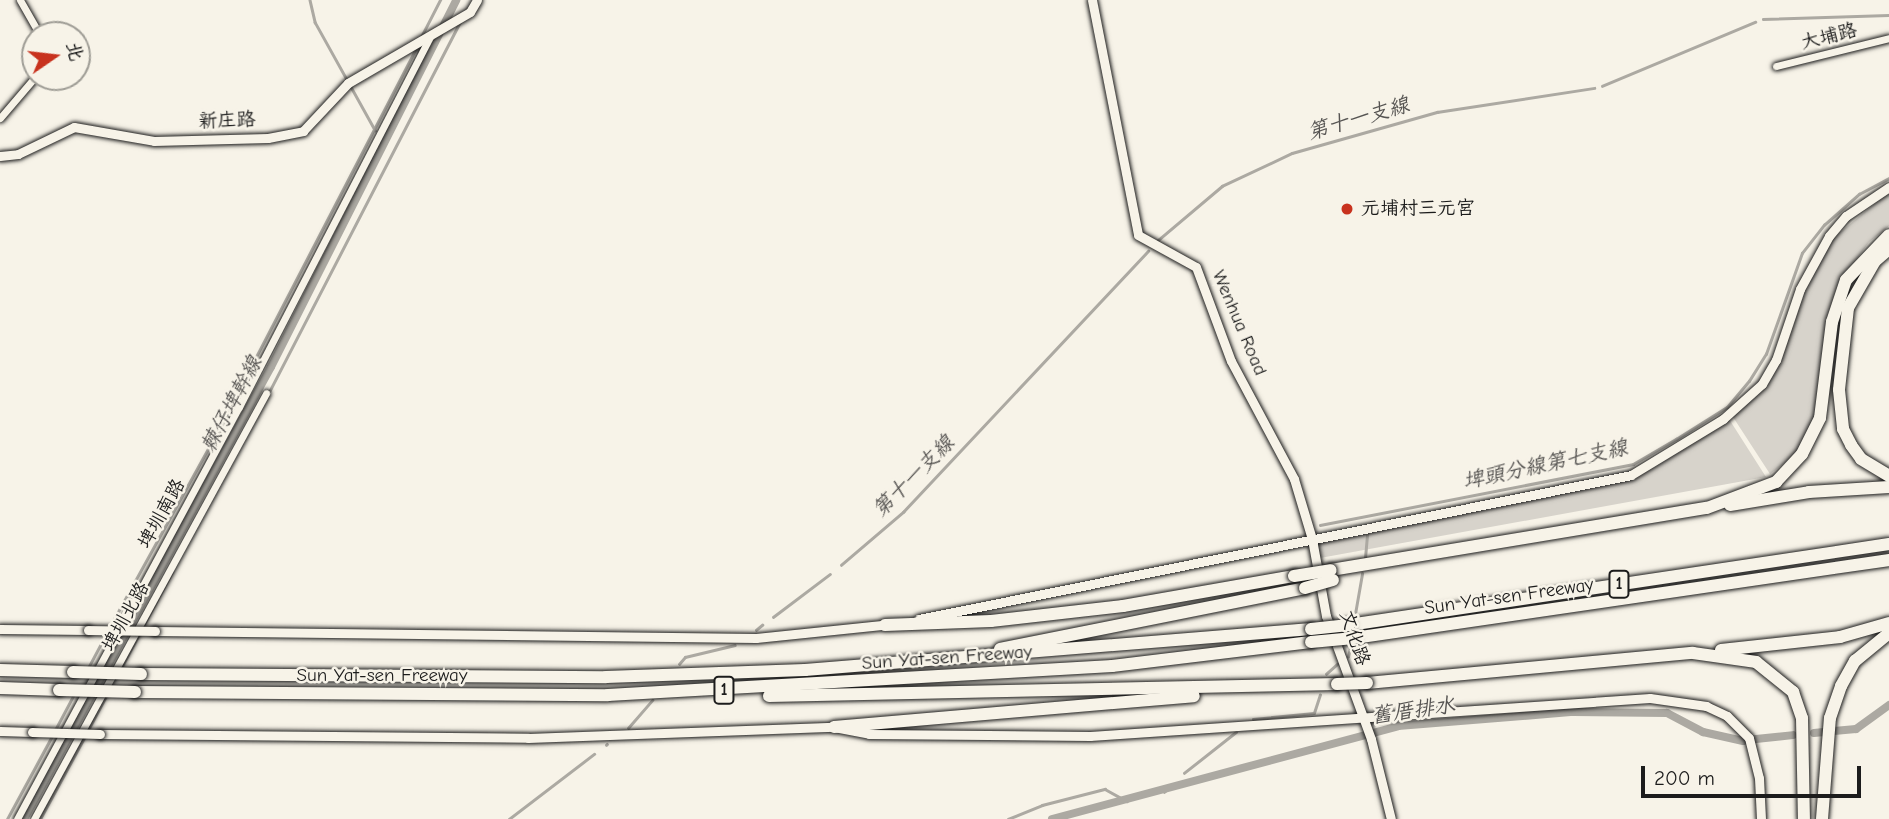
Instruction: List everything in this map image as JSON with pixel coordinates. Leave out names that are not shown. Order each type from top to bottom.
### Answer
[{"type":"highway","points":[[1707,508],[1776,482],[1813,438],[1820,418],[1832,322],[1846,280],[1889,235]]},
{"type":"highway","points":[[1889,249],[1875,261],[1848,308],[1839,390],[1843,429],[1851,445],[1861,459],[1889,476]]},
{"type":"highway","points":[[885,625],[991,621],[1123,606],[1294,576],[1332,575],[1385,563],[1809,492],[1889,488]]},
{"type":"highway","name":"Sun Yat-sen Freeway","points":[[1352,631],[1889,544]]},
{"type":"highway","name":"Sun Yat-sen Freeway","points":[[0,688],[135,692],[608,695],[1112,666],[1311,636],[1889,560]]},
{"type":"highway","points":[[805,670],[971,655],[1305,588],[1332,575]]},
{"type":"highway","points":[[834,727],[1693,653],[1840,637],[1889,623]]},
{"type":"highway","points":[[1822,819],[1830,718],[1841,686],[1855,661],[1889,633]]},
{"type":"highway","name":"Sun Yat-sen Freeway","points":[[0,670],[141,674],[606,677],[805,670],[1311,636]]},
{"type":"highway","points":[[1693,653],[1756,662],[1793,692],[1804,742],[1804,819]]},
{"type":"highway","points":[[608,695],[1288,687]]},
{"type":"street","points":[[20,0],[32,21]]},
{"type":"street","name":"新庄路","points":[[0,156],[18,154],[74,127],[154,141],[268,138],[303,131],[348,83],[470,12],[477,0]]},
{"type":"street","name":"Wenhua Road","points":[[1092,0],[1138,235],[1196,267],[1231,361],[1294,479],[1312,539],[1326,615],[1370,736],[1391,819]]},
{"type":"street","name":"埤圳南路","points":[[17,819],[239,407],[430,37]]},
{"type":"street","name":"大埔路","points":[[1776,66],[1889,38]]},
{"type":"street","points":[[0,118],[23,91]]},
{"type":"street","points":[[0,629],[756,638],[885,625],[1609,481],[1654,463],[1729,414],[1762,384],[1776,360],[1800,289],[1829,236],[1860,204],[1889,187]]},
{"type":"street","name":"埤圳北路","points":[[34,819],[266,393]]},
{"type":"street","points":[[0,731],[528,738],[834,727],[869,734],[1090,736],[1365,721],[1650,698],[1706,706],[1727,716],[1749,738],[1759,778],[1761,819]]},
{"type":"shaded area","points":[[1889,192],[1889,226],[1869,242],[1843,278],[1816,413],[1794,456],[1770,474],[1733,417],[1764,385],[1803,289],[1832,239]]},
{"type":"shaded area","points":[[1729,419],[1766,477],[1320,558],[1317,543],[1622,481],[1655,467]]},
{"type":"waterway","points":[[310,0],[315,22],[375,130]]},
{"type":"waterway","points":[[421,37],[440,0]]},
{"type":"waterway","name":"棘仔埤幹線","points":[[24,819],[271,367],[456,0]]},
{"type":"waterway","name":"第十一支線","points":[[1763,19],[1889,15]]},
{"type":"waterway","points":[[268,394],[461,20]]},
{"type":"waterway","name":"第十一支線","points":[[1602,86],[1755,22]]},
{"type":"waterway","points":[[109,628],[214,438],[417,46]]},
{"type":"waterway","name":"第十一支線","points":[[1157,241],[1222,186],[1292,153],[1437,112],[1594,88]]},
{"type":"waterway","name":"埤頭分線第七支線","points":[[1320,525],[1633,464],[1676,439],[1727,407],[1749,381],[1766,354],[1802,253],[1824,225],[1859,194],[1889,178]]},
{"type":"waterway","name":"第十一支線","points":[[841,565],[903,512],[1148,251]]},
{"type":"waterway","points":[[1365,558],[1367,535]]},
{"type":"waterway","points":[[142,628],[172,572]]},
{"type":"waterway","name":"第十一支線","points":[[773,617],[830,574]]},
{"type":"waterway","points":[[1355,614],[1362,574]]},
{"type":"waterway","name":"第十一支線","points":[[756,630],[762,625]]},
{"type":"waterway","points":[[88,668],[106,634]]},
{"type":"waterway","points":[[121,668],[139,634]]},
{"type":"waterway","points":[[1348,657],[1351,643]]},
{"type":"waterway","name":"第十一支線","points":[[679,664],[685,657],[735,645]]},
{"type":"waterway","points":[[1326,674],[1337,664]]},
{"type":"waterway","points":[[1253,719],[1314,713],[1320,695]]},
{"type":"waterway","points":[[55,730],[73,696]]},
{"type":"waterway","points":[[88,730],[106,696]]},
{"type":"waterway","name":"第十一支線","points":[[628,728],[652,700]]},
{"type":"waterway","name":"舊厝排水","points":[[1834,731],[1856,729],[1889,705]]},
{"type":"waterway","name":"舊厝排水","points":[[1052,819],[1398,726],[1573,712],[1667,713],[1703,732],[1743,741]]},
{"type":"waterway","points":[[1184,773],[1236,732]]},
{"type":"waterway","name":"舊厝排水","points":[[1814,733],[1824,732]]},
{"type":"waterway","name":"舊厝排水","points":[[1756,739],[1793,735]]},
{"type":"waterway","points":[[7,819],[52,736]]},
{"type":"waterway","points":[[40,819],[85,736]]},
{"type":"waterway","name":"第十一支線","points":[[509,819],[594,754]]},
{"type":"waterway","name":"舊厝排水","points":[[1164,792],[1170,787]]},
{"type":"waterway","points":[[1008,819],[1042,805],[1105,789],[1127,801]]},
{"type":"place","name":"元埔村三元宮","points":[[1347,209]]}]
